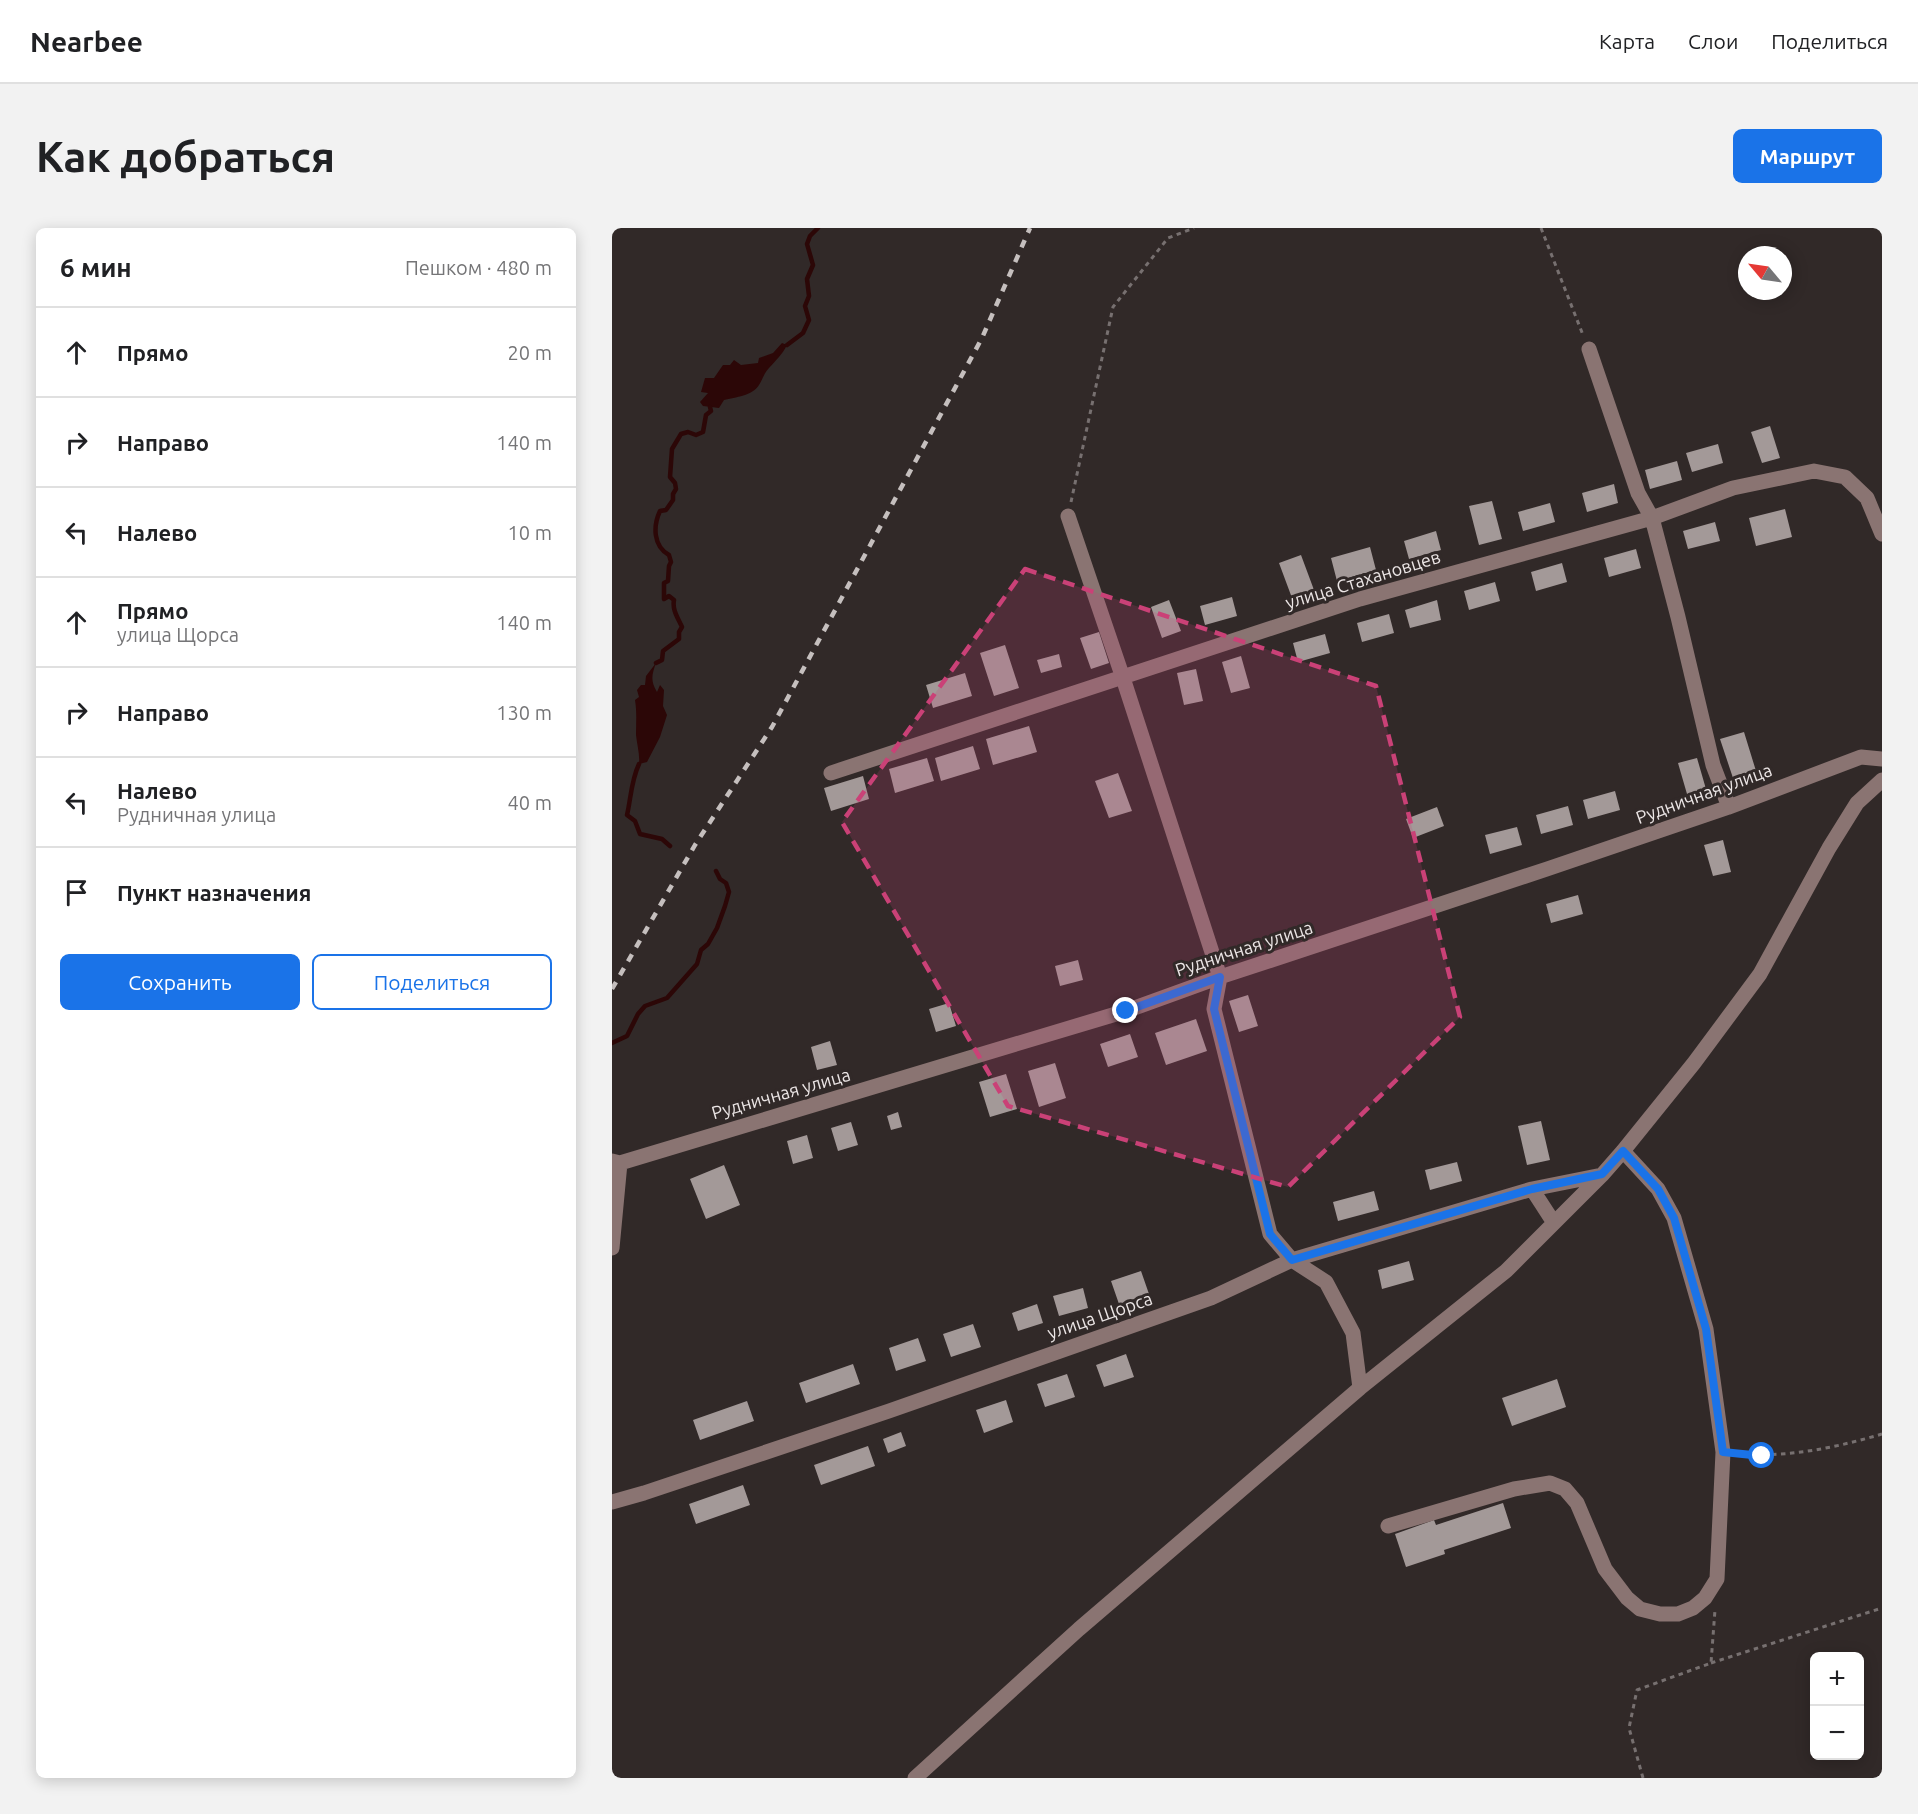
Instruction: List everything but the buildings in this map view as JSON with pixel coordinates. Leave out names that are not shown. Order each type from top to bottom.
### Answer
[{"type":"street","points":[[1589,349],[1638,493],[1652,518],[1713,765],[1729,807]]},
{"type":"street","name":"улица Стахановцев","points":[[831,773],[1360,599],[1652,518],[1733,488],[1814,471],[1845,477],[1867,498],[1882,534]]},
{"type":"street","points":[[1068,516],[1220,977],[1214,1009],[1270,1234],[1292,1260],[1326,1282],[1353,1333],[1360,1388]]},
{"type":"street","name":"Рудничная улица","points":[[616,1162],[1126,1011],[1220,977],[1729,807],[1861,757],[1882,759]]},
{"type":"street","points":[[915,1778],[1079,1629],[1360,1388],[1506,1271],[1602,1174],[1694,1063],[1760,974],[1829,848],[1857,803],[1882,780]]},
{"type":"street","points":[[1388,1526],[1514,1489],[1550,1483],[1565,1489],[1577,1503],[1605,1569],[1626,1598],[1640,1610],[1660,1614],[1678,1614],[1693,1608],[1706,1598],[1717,1579],[1723,1452],[1706,1329],[1674,1218],[1658,1189],[1623,1151]]},
{"type":"street","points":[[612,1248],[616,1162]]},
{"type":"street","name":"улица Щорса","points":[[612,1502],[655,1490],[889,1411],[1210,1298],[1292,1260],[1532,1189],[1602,1174]]},
{"type":"street","points":[[1532,1189],[1554,1223]]},
{"type":"path","points":[[1068,516],[1113,307],[1168,238],[1194,228]]},
{"type":"path","points":[[1541,228],[1589,349]]},
{"type":"path","points":[[1723,1452],[1762,1456],[1816,1450],[1882,1434]]},
{"type":"path","points":[[1711,1663],[1717,1579]]},
{"type":"path","points":[[1643,1778],[1629,1728],[1637,1690],[1711,1663],[1882,1608]]},
{"type":"highlighted area","points":[[1025,569],[1376,686],[1460,1017],[1288,1187],[1008,1106],[842,822]]},
{"type":"shaded area","points":[[782,343],[787,345],[785,349],[767,370],[756,389],[743,396],[724,400],[719,408],[703,406],[700,402],[708,393],[701,392],[705,378],[714,378],[723,365],[730,365],[734,360],[741,365],[758,363],[759,358],[773,353]]},
{"type":"shaded area","points":[[656,663],[653,681],[657,692],[660,685],[664,690],[663,706],[667,715],[660,737],[647,762],[639,764],[635,700],[639,697],[637,690],[641,685],[645,685],[646,676]]},
{"type":"waterway","points":[[787,345],[803,333],[809,320],[805,306],[809,296],[807,279],[813,265],[807,244],[810,236],[818,228]]},
{"type":"waterway","points":[[656,663],[662,660],[663,651],[679,639],[682,627],[675,611],[674,600],[669,596],[664,599],[664,583],[668,581],[671,562],[669,555],[657,541],[656,523],[660,511],[666,510],[673,500],[676,489],[670,477],[672,449],[681,434],[688,432],[696,435],[703,432],[706,415],[711,411],[710,407]]},
{"type":"waterway","points":[[639,764],[627,815],[635,821],[640,834],[662,839],[670,846]]},
{"type":"waterway","points":[[612,1043],[627,1036],[638,1014],[645,1006],[667,998],[697,964],[701,950],[708,944],[717,928],[729,892],[726,883],[720,879],[716,871]]},
{"type":"railway","points":[[612,989],[695,845],[772,727],[982,338],[1030,228]]},
{"type":"route","points":[[1126,1011],[1220,977],[1214,1009],[1270,1234],[1292,1260],[1532,1189],[1602,1174],[1623,1151],[1658,1189],[1674,1218],[1706,1329],[1723,1452],[1762,1456]]}]
